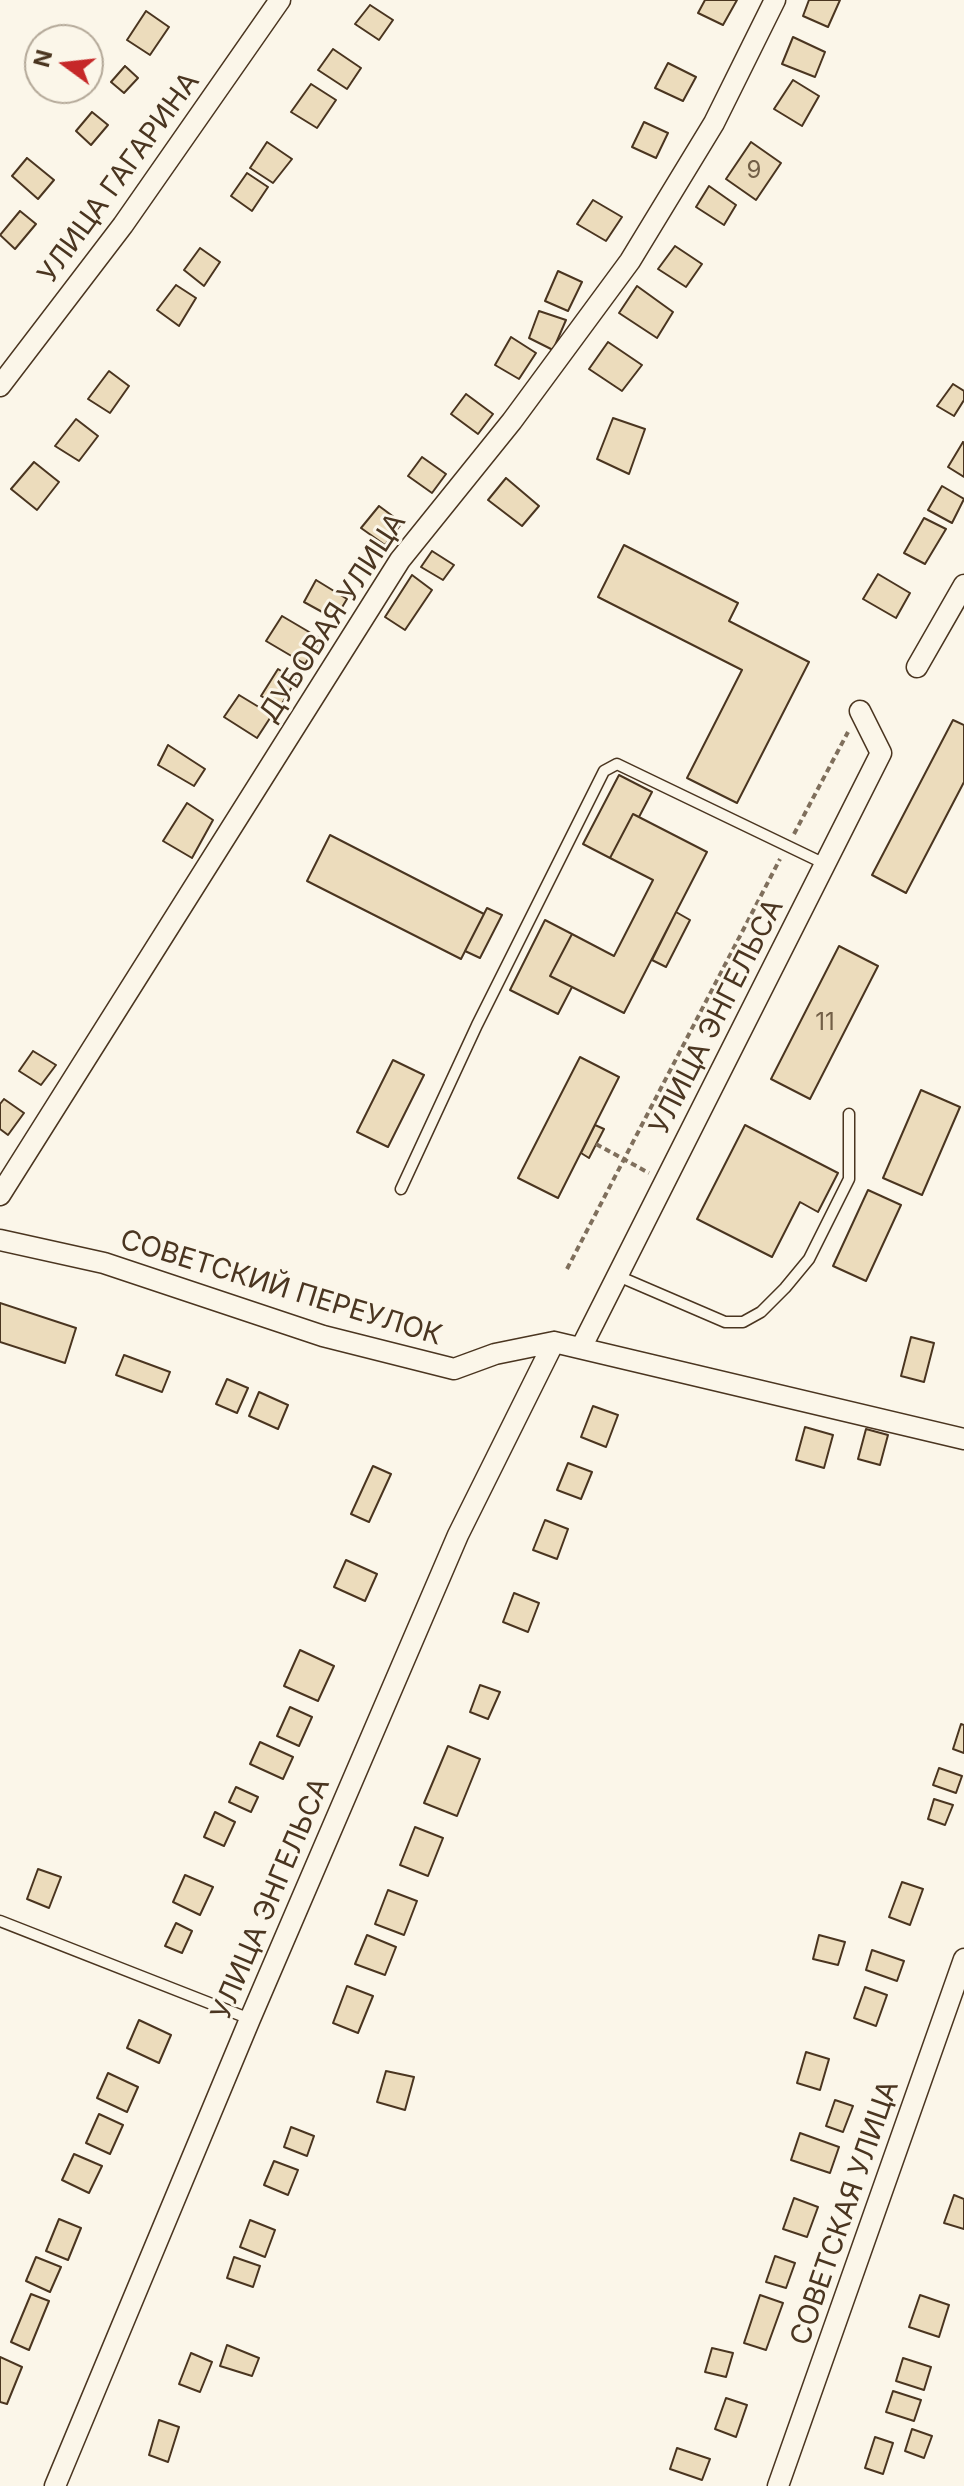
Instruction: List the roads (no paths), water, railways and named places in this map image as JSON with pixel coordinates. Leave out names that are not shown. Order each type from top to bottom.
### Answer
[{"type":"street","name":"УЛИЦА ГАГАРИНА","points":[[0,386],[123,225],[280,0]]},
{"type":"street","name":"ДУБОВАЯ УЛИЦА","points":[[0,1195],[400,560],[512,421],[630,261],[714,123],[775,0]]},
{"type":"street","points":[[917,667],[964,585]]},
{"type":"street","name":"УЛИЦА ЭНГЕЛЬСА","points":[[581,1348],[881,753],[860,711]]},
{"type":"street","name":"СОВЕТСКИЙ ПЕРЕУЛОК","points":[[0,1240],[104,1263],[323,1336],[454,1369],[495,1354],[554,1342],[964,1439]]},
{"type":"street","name":"УЛИЦА ЭНГЕЛЬСА","points":[[55,2486],[250,2019],[458,1535],[554,1342]]},
{"type":"street","name":"СОВЕТСКАЯ УЛИЦА","points":[[778,2486],[964,1959]]},
{"type":"lane","points":[[401,1189],[477,1025],[604,771],[617,764],[825,864]]},
{"type":"lane","points":[[618,1276],[725,1322],[743,1322],[761,1312],[809,1259],[849,1179],[849,1114]]},
{"type":"lane","points":[[0,1921],[250,2019]]}]
